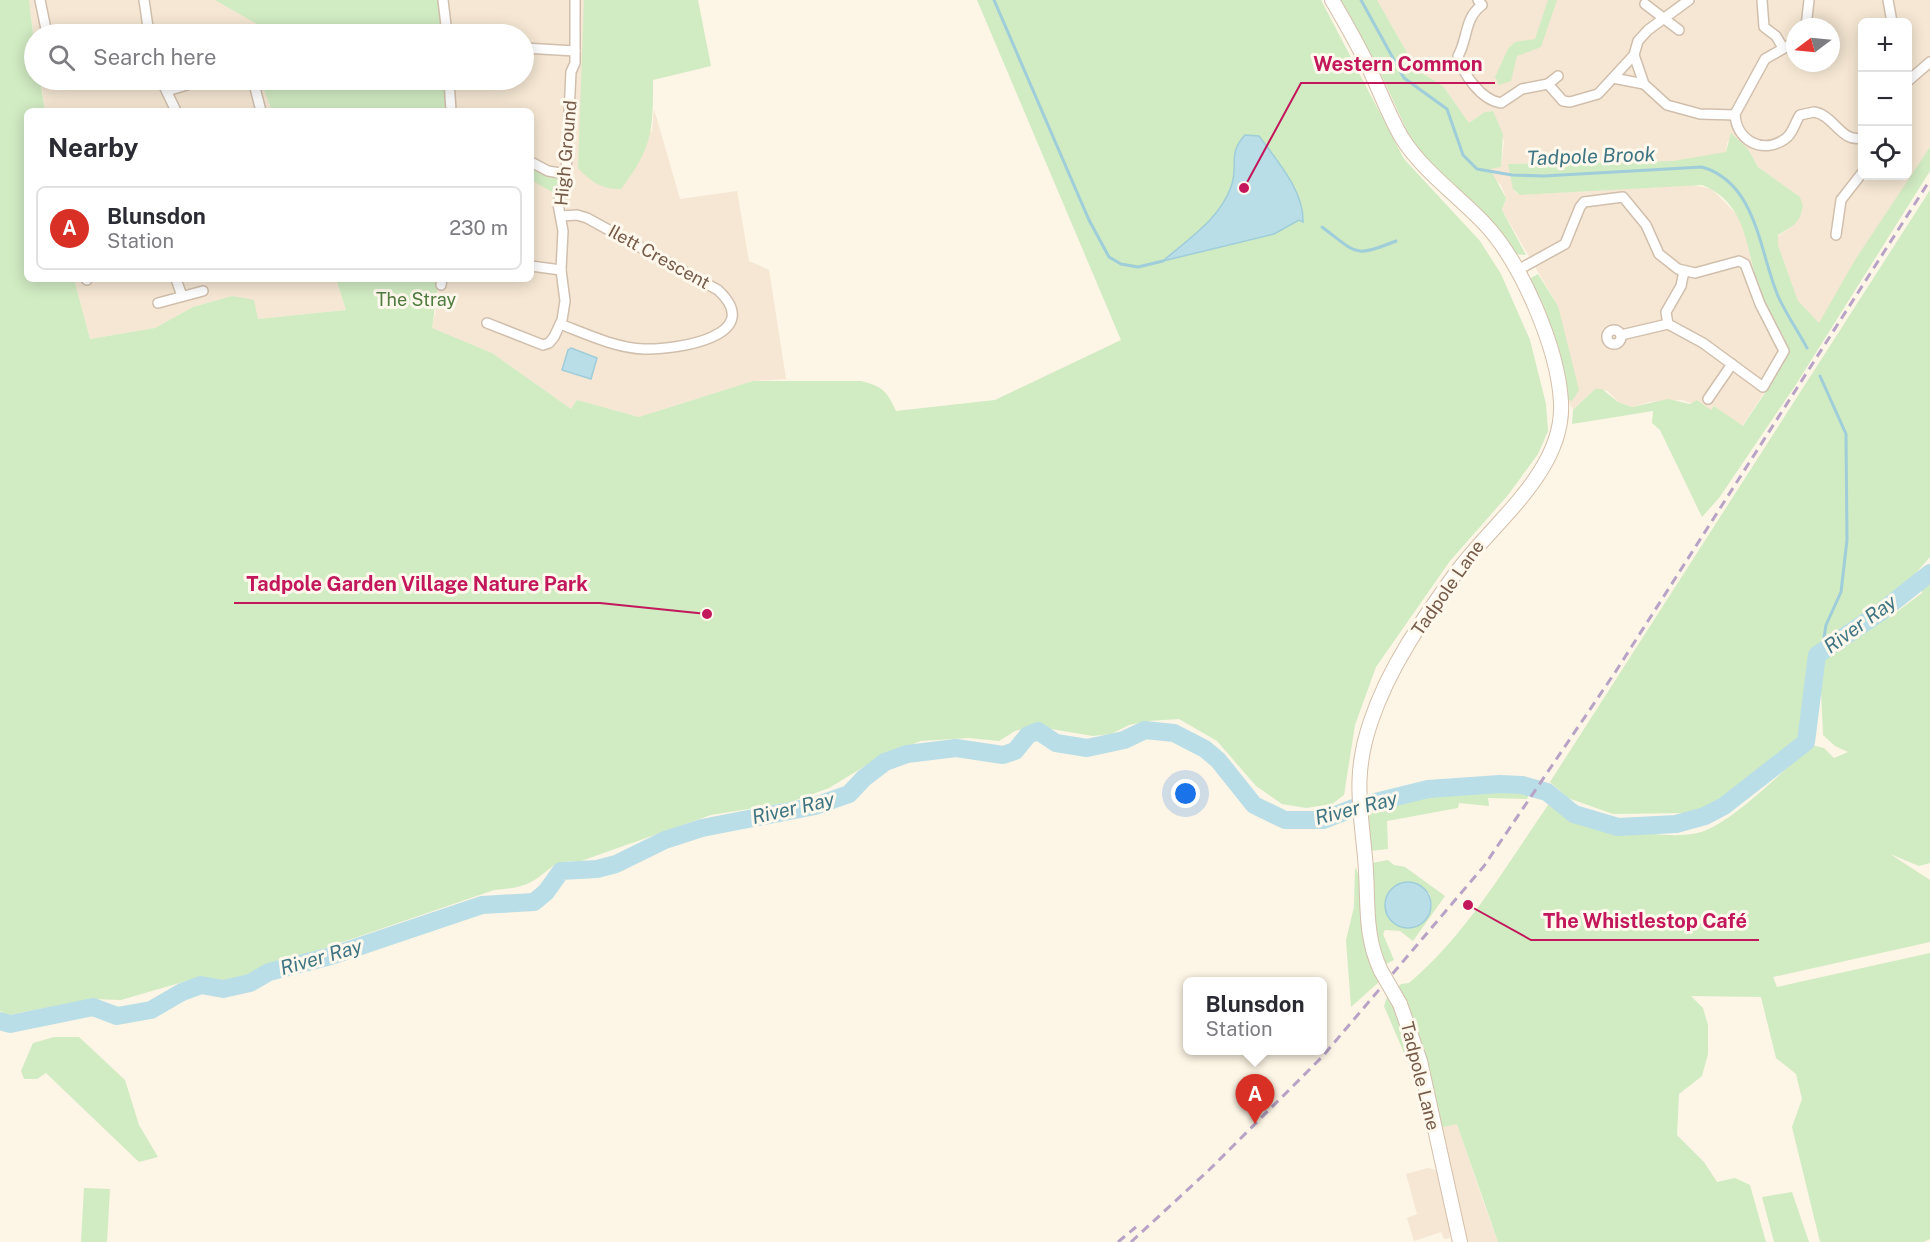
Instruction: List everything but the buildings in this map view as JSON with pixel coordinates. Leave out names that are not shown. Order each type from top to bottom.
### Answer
[{"type":"street","points":[[40,0],[45,24]]},
{"type":"street","points":[[144,0],[148,24]]},
{"type":"street","points":[[443,0],[446,24]]},
{"type":"street","name":"High Ground","points":[[560,324],[565,302],[561,270],[559,201],[566,174],[571,72],[575,51],[575,0]]},
{"type":"street","name":"Tadpole Lane","points":[[1332,0],[1367,63],[1402,138],[1423,165],[1492,231],[1516,271],[1540,324],[1557,378],[1561,409],[1557,433],[1537,474],[1460,568],[1399,660],[1370,723],[1358,785],[1368,933],[1381,971],[1400,1004],[1420,1061],[1460,1242]]},
{"type":"street","points":[[1478,0],[1482,5],[1471,15],[1465,43],[1458,56],[1481,93],[1488,99],[1501,103],[1522,89],[1548,84],[1558,76]]},
{"type":"street","points":[[1548,84],[1560,99],[1570,102],[1595,96],[1634,55],[1638,41],[1647,30],[1689,0]]},
{"type":"street","points":[[1762,0],[1764,27],[1777,37],[1783,48]]},
{"type":"street","points":[[1807,18],[1809,0]]},
{"type":"street","points":[[1888,0],[1891,18]]},
{"type":"street","points":[[1645,4],[1678,30]]},
{"type":"street","points":[[1786,46],[1762,61],[1735,115],[1742,135],[1760,146],[1786,139],[1800,115],[1814,111],[1833,120],[1844,135],[1858,139]]},
{"type":"street","points":[[534,49],[575,51]]},
{"type":"street","points":[[1634,55],[1644,84],[1667,105],[1700,114],[1735,115]]},
{"type":"street","points":[[1912,78],[1930,62]]},
{"type":"street","points":[[1613,78],[1644,84]]},
{"type":"street","points":[[173,90],[167,92],[175,108]]},
{"type":"street","points":[[256,90],[260,108]]},
{"type":"street","points":[[450,90],[451,108]]},
{"type":"street","points":[[534,164],[548,171],[566,174]]},
{"type":"street","points":[[1836,235],[1841,200],[1858,179]]},
{"type":"street","points":[[1516,271],[1565,244],[1582,203],[1591,199],[1617,197],[1627,201],[1646,225],[1659,254],[1684,271],[1695,273],[1741,261],[1745,264],[1760,304],[1784,351],[1763,387],[1732,364],[1668,324],[1621,335]]},
{"type":"street","name":"Ilett Crescent","points":[[560,324],[628,346],[657,349],[720,335],[730,327],[733,320],[730,305],[718,290],[587,218],[577,215],[561,216]]},
{"type":"street","points":[[534,266],[561,270]]},
{"type":"street","points":[[1668,324],[1666,312],[1681,286],[1684,271]]},
{"type":"street","points":[[177,282],[182,296]]},
{"type":"street","points":[[158,303],[203,291]]},
{"type":"street","points":[[487,323],[543,345],[552,341],[560,324]]},
{"type":"street","points":[[1708,399],[1732,364]]},
{"type":"shaded area","points":[[29,0],[267,0],[264,24],[32,24]]},
{"type":"shaded area","points":[[438,0],[584,0],[584,29],[652,133],[654,109],[680,199],[737,191],[749,261],[769,270],[786,379],[753,381],[639,417],[577,400],[571,409],[492,353],[431,328],[436,311],[434,282],[534,282],[534,108],[446,108],[445,90],[534,90],[534,24],[441,24]]},
{"type":"shaded area","points":[[1377,0],[1930,0],[1930,160],[1819,324],[1798,302],[1778,245],[1778,236],[1794,225],[1800,197],[1758,167],[1748,149],[1739,143],[1733,134],[1727,143],[1726,152],[1673,161],[1509,164],[1515,192],[1520,195],[1692,185],[1712,189],[1738,216],[1744,229],[1758,290],[1786,345],[1787,354],[1784,363],[1742,426],[1714,406],[1711,410],[1682,400],[1649,402],[1632,407],[1618,402],[1608,391],[1595,389],[1573,410],[1568,400],[1572,401],[1558,306],[1502,210],[1506,198],[1501,185],[1491,176],[1490,168],[1501,167],[1504,141],[1493,111],[1485,112],[1469,123],[1443,86],[1417,70]]},
{"type":"shaded area","points":[[42,90],[264,90],[271,108],[45,108]]},
{"type":"shaded area","points":[[75,282],[337,282],[346,310],[258,319],[232,296],[193,307],[155,328],[90,339]]},
{"type":"shaded area","points":[[1457,1123],[1498,1242],[1465,1242],[1439,1128]]},
{"type":"shaded area","points":[[1428,1168],[1436,1170],[1448,1214],[1450,1238],[1444,1239],[1441,1232],[1414,1241],[1407,1218],[1417,1214],[1406,1174]]},
{"type":"green space","name":"The Stray","points":[[0,0],[29,0],[32,24],[24,24],[24,90],[42,90],[45,108],[24,108],[24,282],[75,282],[90,339],[155,328],[193,307],[232,296],[254,300],[258,319],[346,310],[337,282],[436,282],[438,286],[432,328],[492,353],[571,409],[577,400],[639,417],[753,381],[861,381],[883,390],[896,411],[995,400],[1121,340],[977,0],[1321,0],[1404,159],[1480,241],[1501,274],[1530,340],[1546,404],[1548,431],[1538,454],[1508,495],[1450,561],[1376,667],[1355,725],[1344,795],[1332,804],[1306,808],[1282,804],[1256,786],[1217,741],[1179,719],[1148,721],[1129,725],[1111,734],[1093,736],[1033,726],[1015,731],[999,741],[969,738],[921,741],[883,755],[829,788],[791,802],[711,815],[581,861],[563,862],[522,886],[494,890],[241,977],[222,980],[193,979],[121,1000],[91,999],[8,1015],[0,1011]]},
{"type":"green space","points":[[215,0],[438,0],[441,24],[257,24]]},
{"type":"green space","points":[[584,0],[698,0],[711,66],[653,80],[649,138],[640,161],[621,189],[597,184],[578,168]]},
{"type":"green space","points":[[1340,0],[1377,0],[1417,70],[1443,86],[1469,123],[1485,112],[1493,111],[1503,134],[1501,167],[1490,169],[1506,198],[1502,210],[1526,255],[1515,254],[1416,151],[1382,76]]},
{"type":"green space","points":[[1548,0],[1557,0],[1541,47],[1517,56],[1511,81],[1499,85],[1495,77],[1508,49],[1515,42],[1535,39]]},
{"type":"green space","points":[[264,90],[445,90],[446,108],[271,108]]},
{"type":"green space","points":[[1731,133],[1748,149],[1758,167],[1800,197],[1803,206],[1800,217],[1794,225],[1778,235],[1778,245],[1798,301],[1819,323],[1855,260],[1908,180],[1912,180],[1912,174],[1930,147],[1930,171],[1795,386],[1719,498],[1702,517],[1660,430],[1652,423],[1653,411],[1572,424],[1573,410],[1595,389],[1602,389],[1618,402],[1632,407],[1668,399],[1690,404],[1697,400],[1711,410],[1714,406],[1743,426],[1775,377],[1787,351],[1784,339],[1759,290],[1740,221],[1731,206],[1719,194],[1702,185],[1520,195],[1513,189],[1508,164],[1673,161],[1726,152]]},
{"type":"green space","points":[[534,168],[559,178],[554,193],[534,182]]},
{"type":"green space","points":[[1930,190],[1930,557],[1898,593],[1842,629],[1815,651],[1801,740],[1722,801],[1688,813],[1613,814],[1568,798],[1550,782]]},
{"type":"green space","points":[[1538,274],[1558,306],[1579,390],[1572,401],[1568,400],[1550,330],[1529,279]]},
{"type":"green space","points":[[1930,579],[1930,863],[1919,866],[1890,854],[1930,880],[1930,942],[1773,977],[1777,987],[1930,953],[1930,1239],[1923,1242],[1820,1242],[1792,1127],[1802,1099],[1796,1074],[1776,1058],[1761,997],[1691,996],[1703,1008],[1708,1025],[1708,1054],[1702,1076],[1679,1094],[1677,1135],[1704,1162],[1717,1182],[1735,1178],[1750,1185],[1766,1242],[1498,1242],[1457,1124],[1439,1128],[1397,987],[1409,983],[1449,944],[1484,899],[1548,805],[1555,802],[1583,823],[1599,829],[1667,835],[1693,834],[1714,827],[1743,807],[1812,745],[1824,748],[1834,758],[1848,752],[1835,746],[1823,735],[1820,668],[1826,655],[1877,621],[1890,617],[1922,593],[1922,586]]},
{"type":"green space","points":[[1514,789],[1530,792],[1527,799],[1488,798],[1489,806],[1459,803],[1458,808],[1387,821],[1388,849],[1369,851],[1368,813],[1375,806],[1442,793]]},
{"type":"green space","points":[[1388,860],[1394,865],[1405,867],[1445,896],[1413,941],[1400,931],[1385,930],[1383,934],[1394,960],[1384,965],[1370,915],[1372,863]],"holes":[[[1407,883],[1420,885],[1430,894],[1432,907],[1385,906],[1386,896],[1394,888]]]},
{"type":"green space","points":[[1355,867],[1359,876],[1366,943],[1380,981],[1351,1007],[1346,940],[1354,907]]},
{"type":"green space","points":[[1390,996],[1398,1012],[1418,1077],[1416,1081],[1384,1006],[1387,997]]},
{"type":"green space","points":[[54,1037],[79,1037],[125,1080],[139,1125],[158,1157],[139,1162],[46,1073],[37,1079],[24,1079],[21,1071],[33,1043]]},
{"type":"green space","points":[[84,1188],[110,1189],[107,1242],[81,1242]]},
{"type":"green space","points":[[1792,1192],[1809,1242],[1774,1242],[1762,1197]]},
{"type":"water","points":[[1245,135],[1259,136],[1282,166],[1295,188],[1303,222],[1299,220],[1274,234],[1163,261],[1202,228],[1226,199],[1233,179],[1236,148]]},
{"type":"water","points":[[571,348],[597,358],[591,379],[562,370],[568,350]]},
{"type":"water","points":[[1408,882],[1424,889],[1431,905],[1424,921],[1408,928],[1392,921],[1385,905],[1392,889]]},
{"type":"waterway","points":[[994,0],[1089,220],[1109,257],[1121,264],[1138,267],[1163,261]]},
{"type":"waterway","name":"Tadpole Brook","points":[[1361,0],[1404,78],[1447,109],[1463,155],[1477,169],[1512,175],[1544,176],[1702,167],[1720,175],[1745,203],[1754,221],[1778,296],[1807,348]]},
{"type":"waterway","points":[[1322,227],[1356,251],[1371,250],[1396,241]]},
{"type":"waterway","name":"Tadpole Brook","points":[[1820,376],[1846,434],[1847,540],[1841,592],[1826,625],[1822,650]]},
{"type":"waterway","name":"River Ray","points":[[0,1021],[10,1024],[93,1007],[117,1016],[151,1010],[182,992],[201,985],[223,989],[250,983],[269,972],[331,956],[482,905],[534,902],[546,892],[561,871],[597,869],[616,864],[665,840],[702,828],[815,806],[849,794],[864,778],[885,762],[907,754],[956,748],[1003,755],[1015,751],[1028,735],[1038,731],[1056,743],[1087,748],[1124,740],[1145,730],[1174,733],[1205,749],[1218,760],[1254,805],[1285,820],[1323,820],[1359,806],[1428,789],[1500,784],[1522,785],[1547,792],[1574,814],[1618,827],[1676,824],[1705,816],[1724,806],[1806,742],[1817,655],[1882,611],[1930,573]]},
{"type":"railway","points":[[1327,1051],[1484,866],[1616,671],[1930,180]]},
{"type":"railway","points":[[1131,1242],[1210,1169],[1324,1055]]},
{"type":"railway","points":[[1118,1242],[1136,1227]]},
{"type":"place","name":"Western Common","points":[[1244,188]]},
{"type":"place","name":"Tadpole Garden Village Nature Park","points":[[707,614]]},
{"type":"place","name":"The Whistlestop Café","points":[[1468,905]]},
{"type":"place","name":"Blunsdon","points":[[1255,1124]]}]
